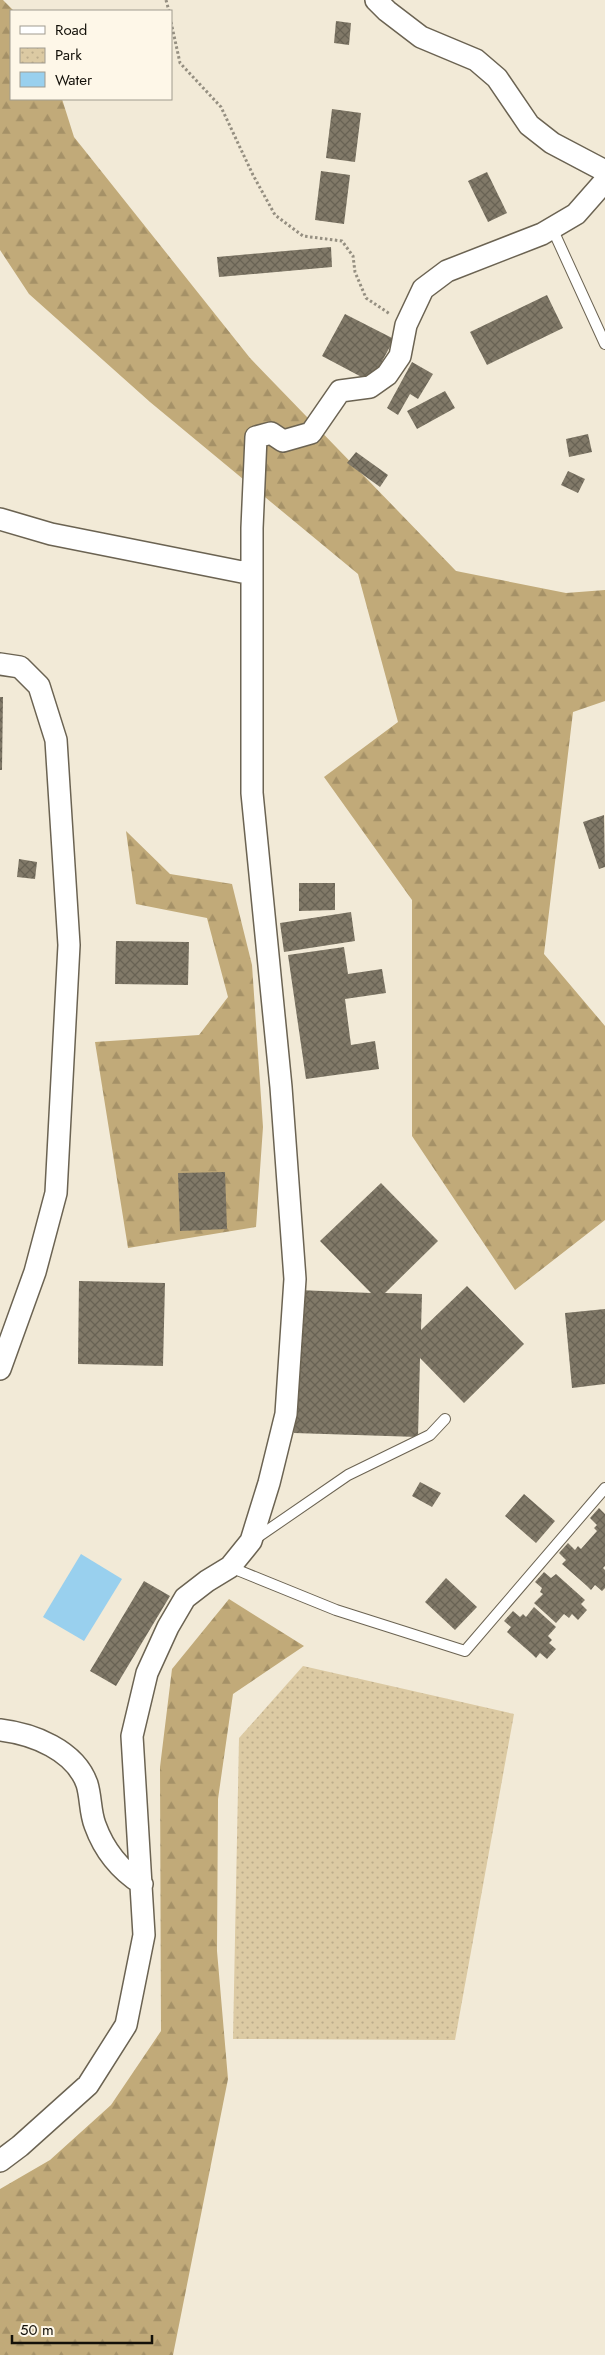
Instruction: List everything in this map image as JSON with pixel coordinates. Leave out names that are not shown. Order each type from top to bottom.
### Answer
[{"type":"street","points":[[376,0],[387,11],[421,37],[476,60],[497,78],[529,125],[552,143],[605,171]]},
{"type":"street","points":[[0,2161],[20,2146],[88,2085],[126,2025],[144,1934],[132,1736],[147,1672],[168,1627],[185,1598],[207,1581],[230,1567],[251,1541],[269,1483],[286,1414],[295,1279],[281,1086],[252,793],[252,574],[256,437],[271,433],[283,441],[310,433],[340,391],[370,387],[387,376],[400,356],[406,325],[423,289],[447,271],[542,234],[576,214],[605,181]]},
{"type":"street","points":[[0,520],[51,534],[252,574]]},
{"type":"street","points":[[0,664],[20,667],[39,686],[56,740],[69,945],[56,1193],[35,1272],[0,1370]]},
{"type":"street","points":[[0,1730],[16,1732],[55,1747],[74,1764],[86,1783],[95,1825],[115,1863],[142,1884]]},
{"type":"lane","points":[[552,228],[605,344]]},
{"type":"lane","points":[[251,1541],[348,1475],[430,1435],[445,1419]]},
{"type":"lane","points":[[230,1567],[336,1610],[465,1651],[605,1488]]},
{"type":"path","points":[[172,27],[180,63],[221,107],[253,175],[275,215],[303,236],[342,241],[354,256],[355,272],[366,298],[406,325]]},
{"type":"green space","points":[[0,0],[3,0],[13,10],[10,10],[10,100],[62,100],[74,137],[250,358],[456,571],[566,593],[605,590],[605,701],[573,712],[544,954],[605,1026],[605,1220],[515,1290],[412,1136],[412,900],[324,777],[398,722],[358,574],[150,402],[29,294],[0,250]]},
{"type":"green space","points":[[126,831],[170,874],[232,884],[252,965],[263,1127],[256,1227],[128,1248],[95,1042],[199,1035],[228,997],[207,918],[136,904]]},
{"type":"green space","points":[[229,1599],[304,1646],[233,1694],[218,1799],[217,1951],[228,2079],[173,2355],[0,2355],[0,2189],[50,2160],[111,2105],[161,2031],[160,1767],[172,1669]]},
{"type":"green space","points":[[303,1666],[514,1714],[455,2040],[233,2039],[239,1738]]},
{"type":"water","points":[[81,1554],[122,1579],[84,1641],[43,1617]]},
{"type":"building","points":[[336,21],[351,23],[349,45],[334,43]]},
{"type":"building","points":[[332,109],[361,113],[355,162],[326,158]]},
{"type":"building","points":[[321,171],[350,175],[344,224],[315,220]]},
{"type":"building","points":[[487,172],[507,213],[488,222],[468,181]]},
{"type":"building","points":[[331,247],[332,267],[219,277],[217,257]]},
{"type":"building","points":[[547,295],[563,328],[487,365],[470,332]]},
{"type":"building","points":[[345,314],[394,339],[371,382],[322,356]]},
{"type":"building","points":[[412,362],[433,374],[418,399],[410,394],[398,415],[387,408]]},
{"type":"building","points":[[445,391],[455,408],[417,429],[407,411]]},
{"type":"building","points":[[588,434],[592,452],[569,457],[566,439]]},
{"type":"building","points":[[356,452],[388,475],[380,487],[347,463]]},
{"type":"building","points":[[568,471],[585,479],[578,493],[561,485]]},
{"type":"building","points":[[0,697],[3,697],[2,770],[0,770]]},
{"type":"building","points":[[604,815],[605,867],[599,869],[583,822]]},
{"type":"building","points":[[19,859],[37,862],[35,879],[17,877]]},
{"type":"building","points":[[299,883],[335,883],[335,910],[299,911]]},
{"type":"building","points":[[351,912],[355,941],[284,952],[280,923]]},
{"type":"building","points":[[116,941],[189,942],[188,985],[115,984]]},
{"type":"building","points":[[344,947],[348,974],[382,969],[386,993],[345,999],[351,1045],[375,1041],[379,1069],[306,1079],[288,955]]},
{"type":"building","points":[[225,1172],[227,1229],[180,1231],[178,1173]]},
{"type":"building","points":[[381,1183],[438,1241],[385,1293],[422,1294],[421,1330],[467,1286],[524,1344],[464,1403],[420,1358],[418,1437],[294,1433],[298,1290],[371,1293],[320,1241]]},
{"type":"building","points":[[79,1281],[165,1283],[163,1366],[78,1364]]},
{"type":"building","points":[[605,1309],[605,1384],[572,1388],[565,1313]]},
{"type":"building","points":[[420,1482],[441,1493],[432,1507],[412,1496]]},
{"type":"building","points":[[524,1494],[555,1521],[536,1543],[505,1516]]},
{"type":"building","points":[[599,1508],[605,1514],[605,1566],[603,1568],[605,1570],[605,1588],[602,1591],[595,1585],[591,1590],[562,1564],[566,1560],[559,1553],[568,1543],[575,1550],[578,1546],[581,1549],[597,1531],[594,1528],[597,1525],[590,1518]]},
{"type":"building","points":[[544,1572],[551,1578],[556,1574],[585,1600],[581,1604],[587,1610],[578,1620],[572,1614],[569,1618],[564,1614],[556,1623],[534,1603],[543,1594],[540,1592],[542,1588],[535,1582]]},
{"type":"building","points":[[446,1578],[477,1607],[455,1630],[425,1602]]},
{"type":"building","points":[[144,1581],[170,1596],[116,1686],[90,1671]]},
{"type":"building","points":[[534,1607],[556,1627],[548,1636],[552,1640],[549,1643],[556,1649],[547,1659],[540,1653],[536,1658],[507,1632],[511,1627],[504,1621],[513,1611],[520,1617],[523,1614],[526,1617]]}]
